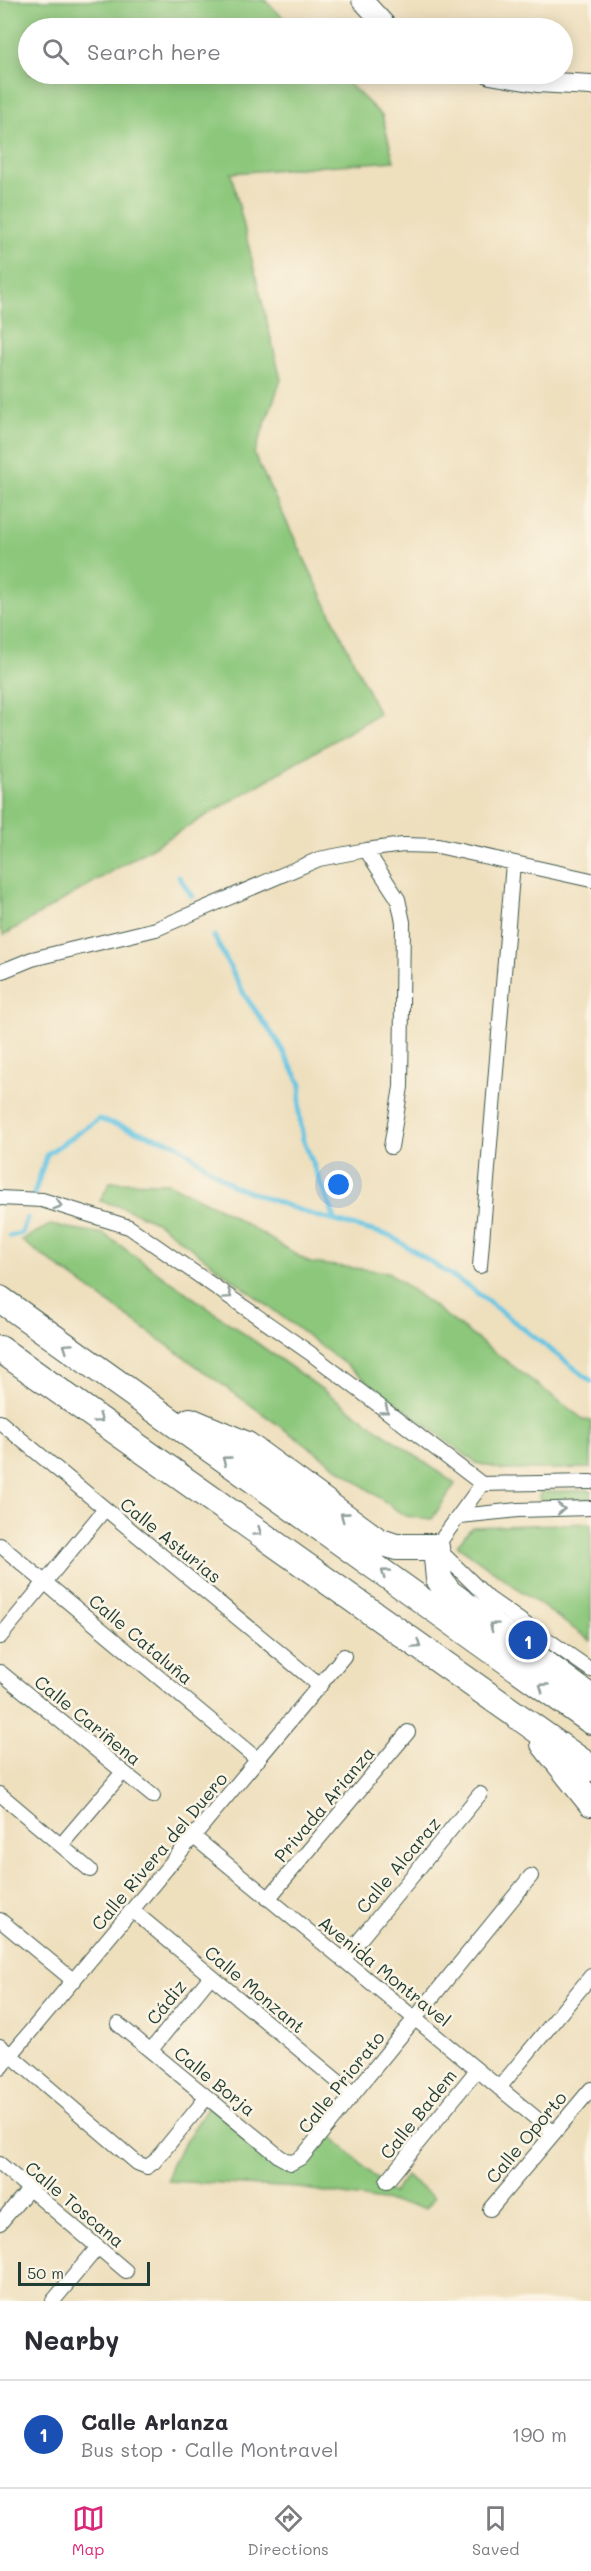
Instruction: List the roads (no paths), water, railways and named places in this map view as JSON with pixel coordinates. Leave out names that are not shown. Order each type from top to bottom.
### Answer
[{"type":"highway","points":[[0,1299],[591,1720]]},
{"type":"highway","points":[[0,1349],[591,1768]]},
{"type":"highway","points":[[147,1403],[247,1445],[378,1541],[396,1547],[435,1546],[439,1579],[448,1592],[591,1698]]},
{"type":"highway","points":[[531,1726],[591,1803]]},
{"type":"street","points":[[362,0],[379,18]]},
{"type":"street","points":[[573,84],[591,85]]},
{"type":"street","points":[[0,972],[32,959],[156,929],[319,859],[404,844],[438,846],[591,880]]},
{"type":"street","points":[[366,850],[398,899],[404,922],[401,1087],[391,1147]]},
{"type":"street","points":[[480,1266],[513,863]]},
{"type":"street","points":[[0,1198],[42,1200],[129,1227],[310,1353],[482,1484],[591,1482]]},
{"type":"street","name":"Calle Asturias","points":[[0,1422],[320,1686]]},
{"type":"street","points":[[482,1484],[435,1546],[488,1598],[591,1670]]},
{"type":"street","points":[[518,1485],[525,1496],[518,1510]]},
{"type":"street","points":[[460,1516],[518,1510],[591,1508]]},
{"type":"street","points":[[0,1637],[105,1509]]},
{"type":"street","name":"Calle Cataluña","points":[[0,1545],[258,1760]]},
{"type":"street","name":"Calle Rivera del Duero","points":[[0,2068],[5,2050],[74,1981],[344,1656]]},
{"type":"street","name":"Calle Cariñena","points":[[0,1672],[153,1796]]},
{"type":"street","name":"Privada Arianza","points":[[268,1899],[408,1732]]},
{"type":"street","points":[[61,1845],[123,1772]]},
{"type":"street","points":[[0,1794],[90,1870]]},
{"type":"street","name":"Calle Alcaraz","points":[[343,1960],[480,1794]]},
{"type":"street","name":"Avenida Montravel","points":[[194,1837],[554,2133]]},
{"type":"street","name":"Calle Priorato","points":[[291,2163],[302,2157],[531,1876]]},
{"type":"street","name":"Calle Monzant","points":[[133,1911],[353,2094]]},
{"type":"street","points":[[0,1920],[74,1981]]},
{"type":"street","name":"Cádiz","points":[[150,2050],[211,1976]]},
{"type":"street","points":[[499,2088],[591,1976]]},
{"type":"street","name":"Calle Borja","points":[[118,2024],[280,2157],[291,2163]]},
{"type":"street","points":[[5,2050],[136,2163],[147,2167],[154,2162],[207,2097]]},
{"type":"street","name":"Calle Badem","points":[[387,2181],[477,2070]]},
{"type":"street","name":"Calle Oporto","points":[[489,2209],[591,2089]]},
{"type":"street","name":"Calle Toscana","points":[[0,2164],[126,2271]]},
{"type":"street","points":[[0,2223],[29,2189]]},
{"type":"street","points":[[53,2301],[98,2247]]},
{"type":"waterway","points":[[179,877],[192,896]]},
{"type":"waterway","points":[[214,936],[245,996],[277,1041],[301,1084],[299,1113],[303,1139],[336,1221]]},
{"type":"waterway","points":[[33,1197],[47,1154],[99,1119],[176,1144],[233,1186],[313,1215],[391,1236],[472,1289],[591,1381]]},
{"type":"waterway","points":[[10,1236],[22,1233],[27,1218]]},
{"type":"place","name":"Calle Arlanza","points":[[528,1640]]}]
